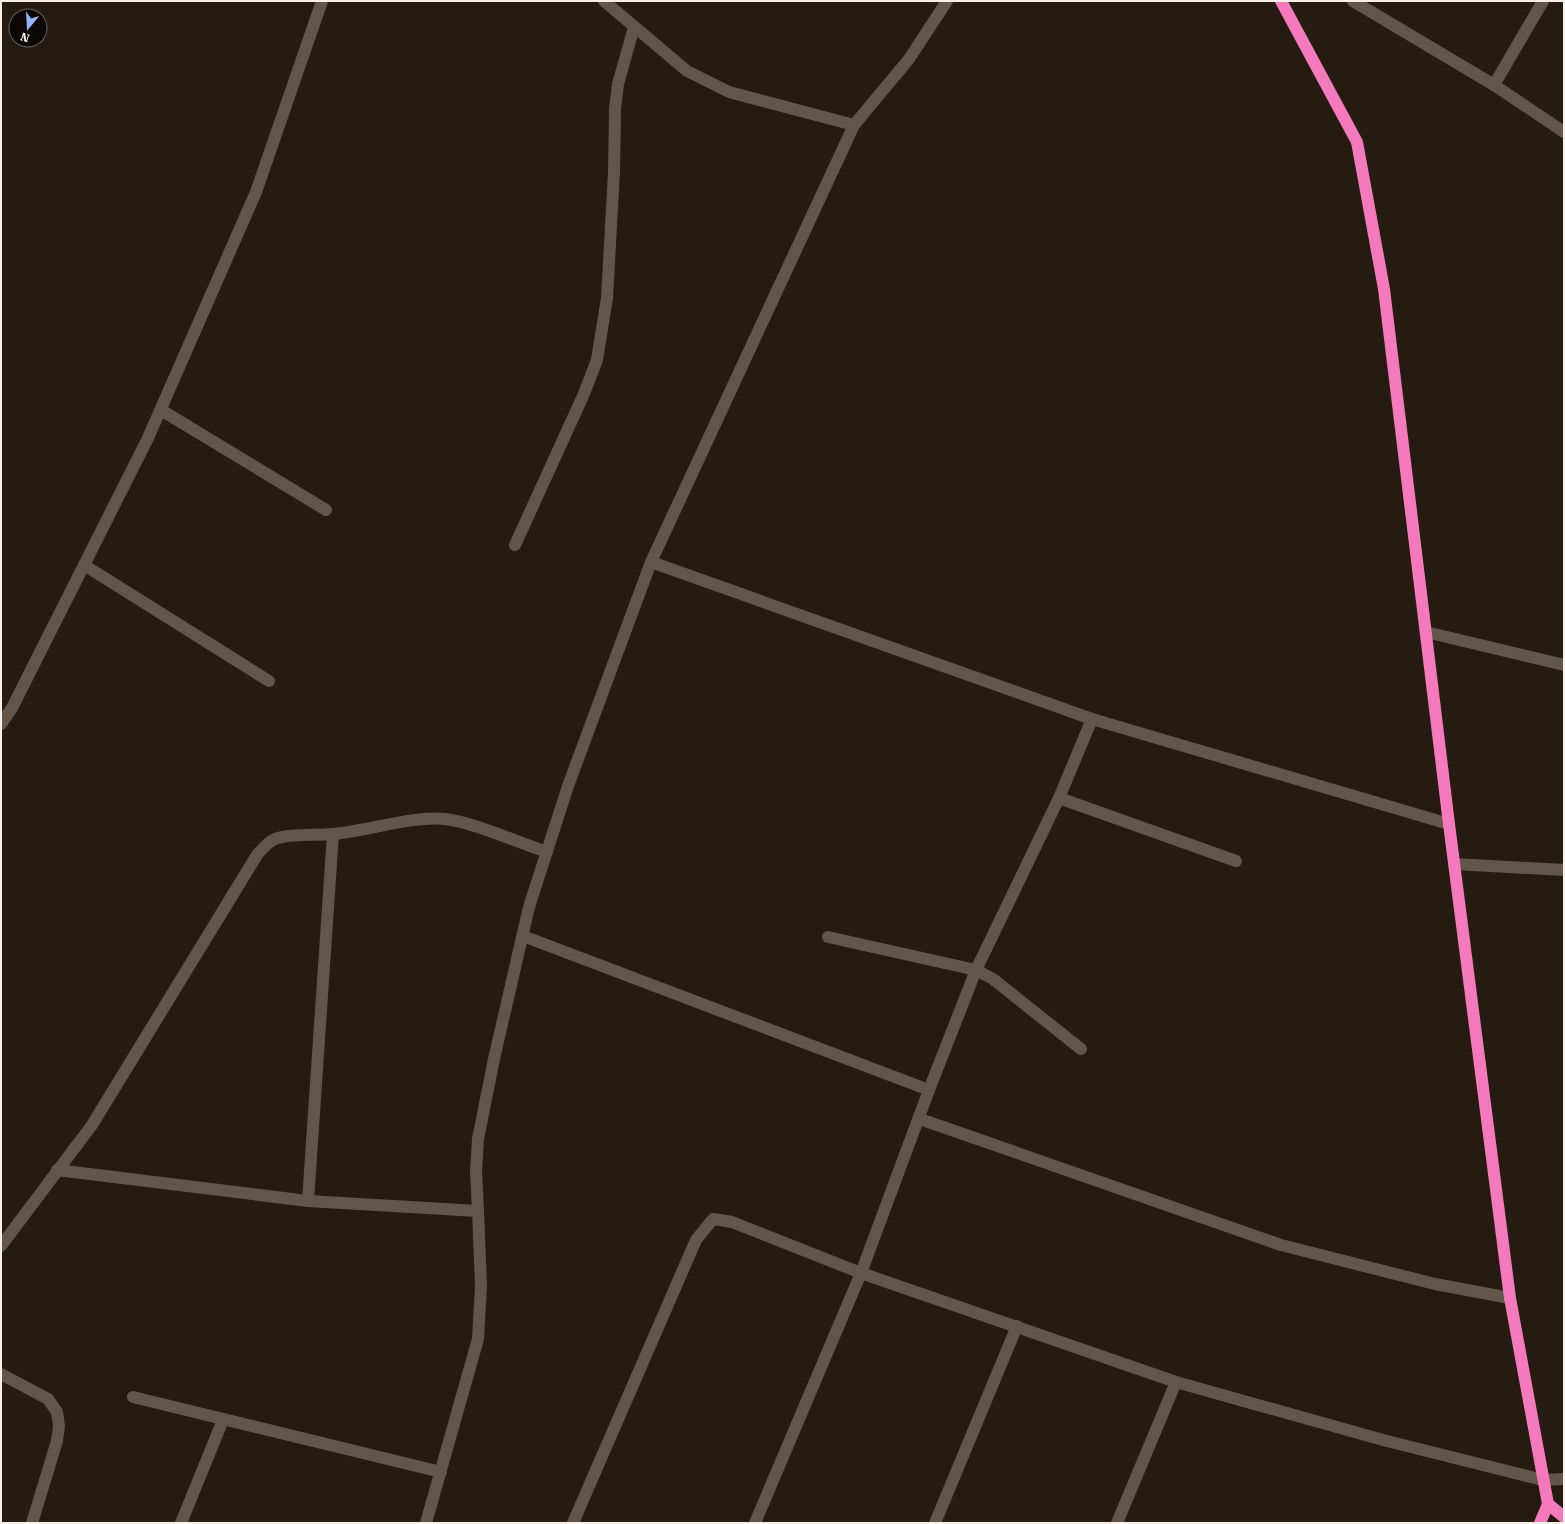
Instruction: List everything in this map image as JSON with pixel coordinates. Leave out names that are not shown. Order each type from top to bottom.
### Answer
[{"type":"highway","points":[[1280,1],[1358,142],[1384,288],[1449,824],[1510,1298],[1548,1504],[1540,1523]]},
{"type":"highway","points":[[1548,1504],[1564,1517]]},
{"type":"street","points":[[1,724],[12,708],[161,410],[256,192],[322,1]]},
{"type":"street","points":[[604,1],[687,71],[729,92],[854,125]]},
{"type":"street","points":[[426,1523],[478,1339],[481,1286],[476,1171],[478,1139],[494,1059],[529,907],[568,786],[651,562],[854,125],[910,59],[947,1]]},
{"type":"street","points":[[1352,1],[1494,85],[1564,132]]},
{"type":"street","points":[[1494,85],[1543,1]]},
{"type":"street","points":[[515,544],[583,396],[597,360],[608,298],[614,172],[614,109],[618,84],[634,27]]},
{"type":"street","points":[[161,410],[326,510]]},
{"type":"street","points":[[651,562],[1092,719],[1449,824]]},
{"type":"street","points":[[84,565],[269,681]]},
{"type":"street","points":[[1426,632],[1564,665]]},
{"type":"street","points":[[754,1523],[861,1273],[920,1119],[929,1090],[976,970],[1059,798],[1092,719]]},
{"type":"street","points":[[1059,798],[1236,861]]},
{"type":"street","points":[[1,1246],[92,1125],[257,855],[275,839],[333,834],[425,820],[445,819],[467,824],[547,852]]},
{"type":"street","points":[[308,1201],[333,834]]},
{"type":"street","points":[[1454,864],[1564,870]]},
{"type":"street","points":[[523,936],[929,1090]]},
{"type":"street","points":[[828,937],[976,970],[993,979],[1081,1049]]},
{"type":"street","points":[[920,1119],[1281,1245],[1435,1284],[1510,1298]]},
{"type":"street","points":[[57,1170],[308,1201],[478,1211]]},
{"type":"street","points":[[573,1523],[696,1240],[713,1219],[732,1222],[861,1273],[1176,1382],[1384,1440],[1543,1480],[1564,1480]]},
{"type":"street","points":[[935,1523],[1017,1326]]},
{"type":"street","points":[[1,1374],[48,1399],[57,1412],[59,1426],[57,1441],[32,1523]]},
{"type":"street","points":[[1118,1523],[1176,1382]]},
{"type":"street","points":[[133,1398],[441,1472]]},
{"type":"street","points":[[181,1523],[223,1420]]}]
